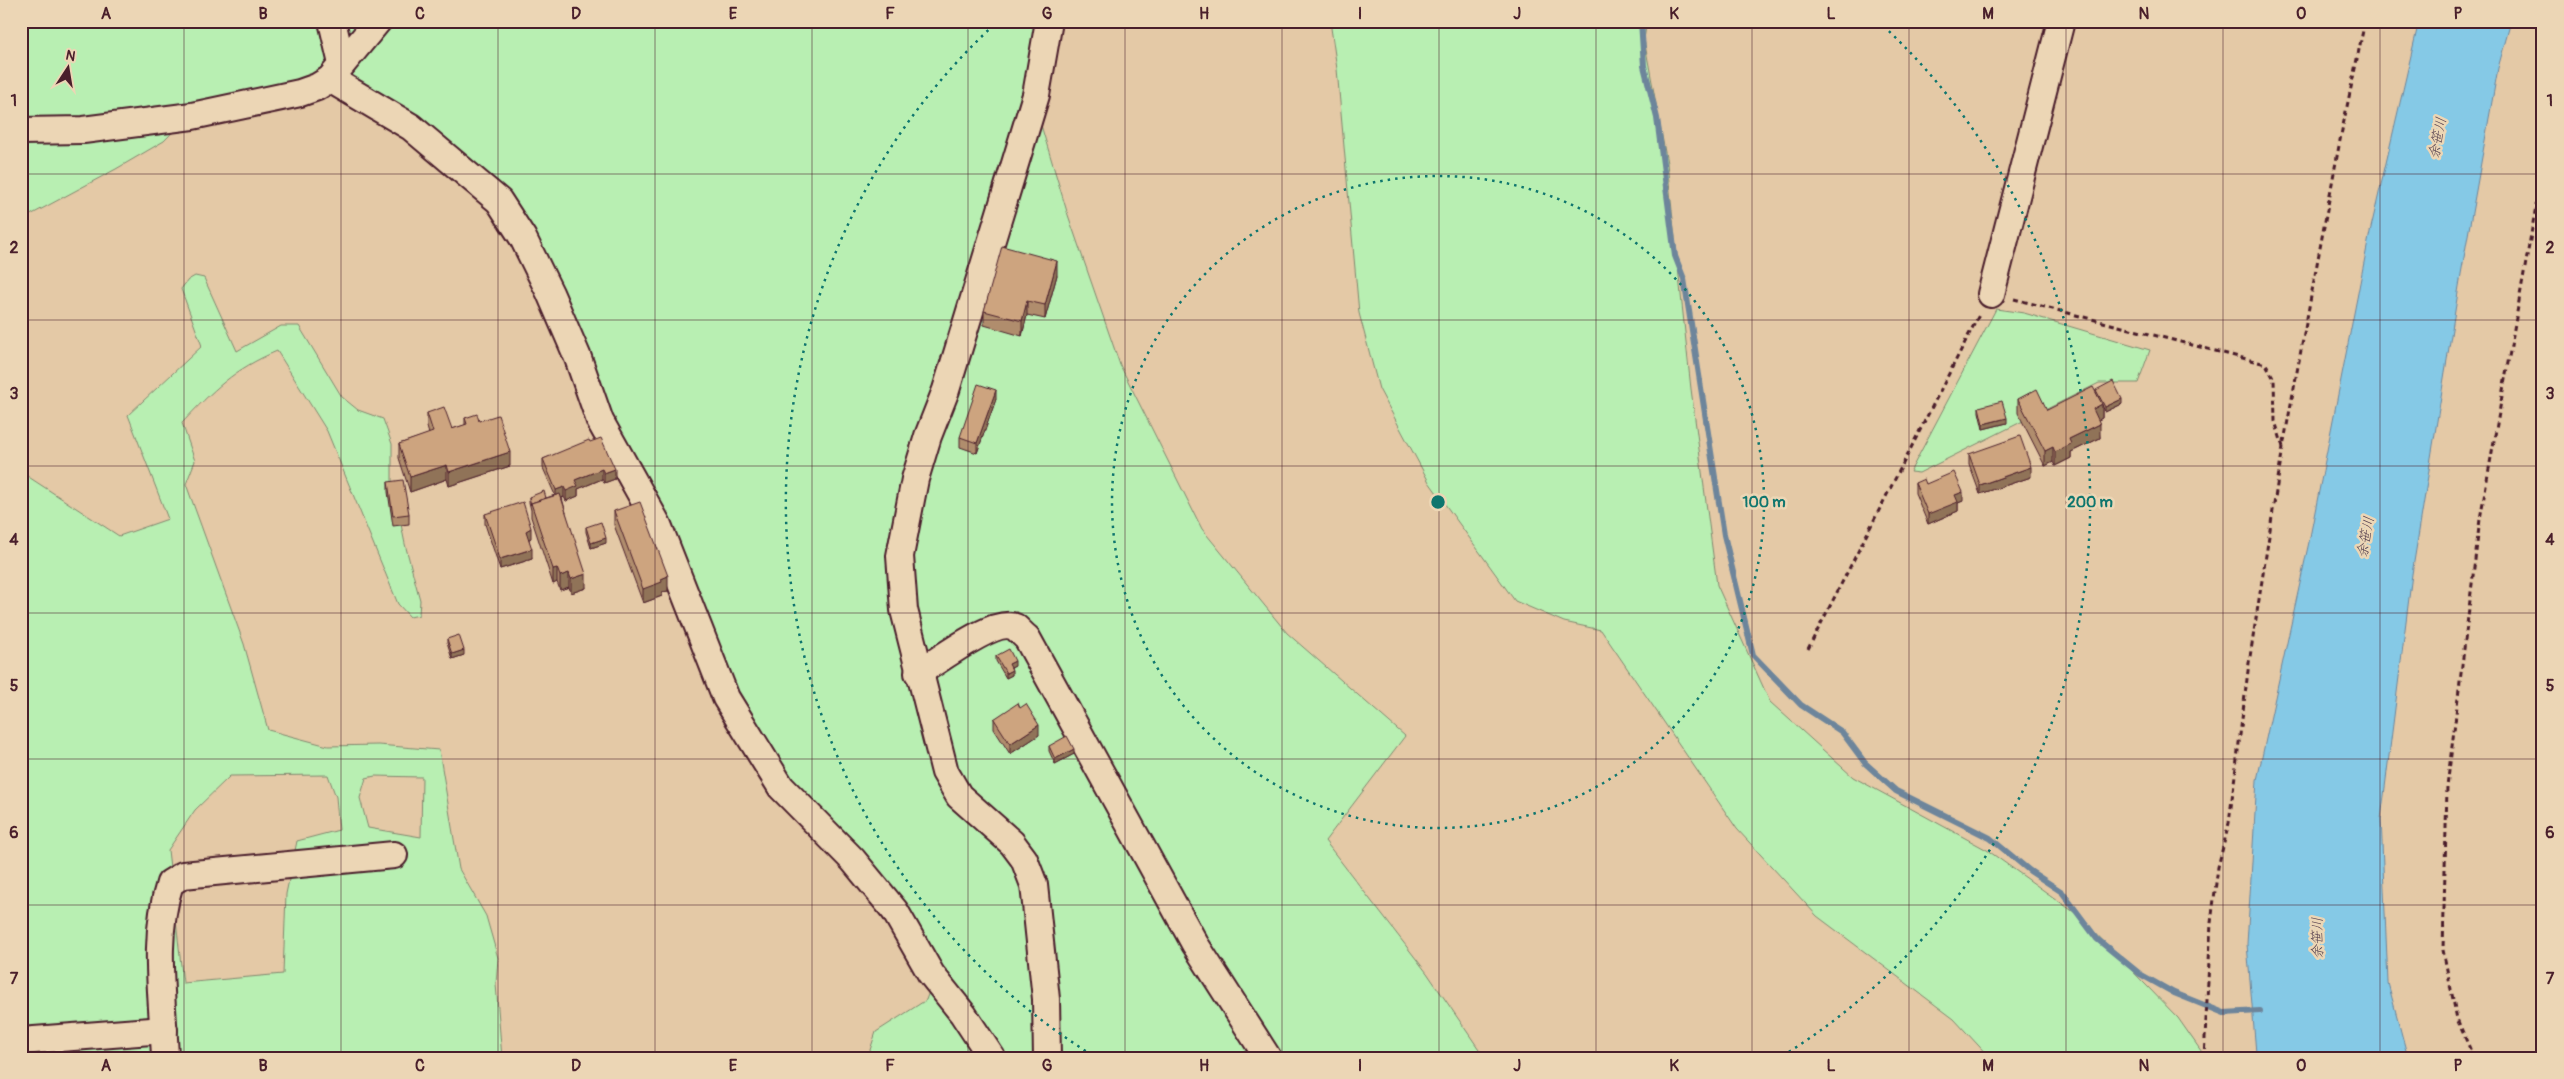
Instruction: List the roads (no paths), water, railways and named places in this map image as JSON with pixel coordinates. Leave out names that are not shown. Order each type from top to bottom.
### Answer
[{"type":"street","points":[[332,21],[336,72],[411,127],[499,201],[523,238],[550,293],[578,358],[600,421],[658,525],[726,698],[781,787],[853,860],[895,911],[931,974],[963,1014],[992,1058]]},
{"type":"street","points":[[21,131],[83,130],[192,116],[300,93],[336,72],[378,21]]},
{"type":"street","points":[[1047,1058],[1046,999],[1034,885],[1024,859],[1012,843],[959,796],[945,772],[918,674],[904,610],[900,556],[915,479],[928,436],[946,390],[1036,96],[1049,21]]},
{"type":"street","points":[[1991,294],[2060,21]]},
{"type":"street","points":[[918,674],[989,629],[1004,626],[1015,627],[1027,638],[1196,944],[1268,1058]]},
{"type":"street","points":[[165,1058],[160,952],[164,902],[170,883],[183,875],[394,855]]},
{"type":"street","points":[[21,1041],[164,1030]]},
{"type":"water","name":"余笹川","points":[[2419,21],[2511,21],[2498,68],[2461,274],[2412,574],[2381,819],[2388,983],[2408,1058],[2263,1058],[2256,1053],[2247,944],[2257,780],[2309,542],[2370,232]]},
{"type":"waterway","points":[[1641,21],[1644,66],[1657,118],[1675,256],[1684,279],[1724,535],[1753,655],[1801,705],[1842,732],[1865,763],[1896,791],[1990,838],[2030,871],[2062,892],[2097,939],[2140,974],[2174,993],[2224,1013],[2260,1011]]}]
